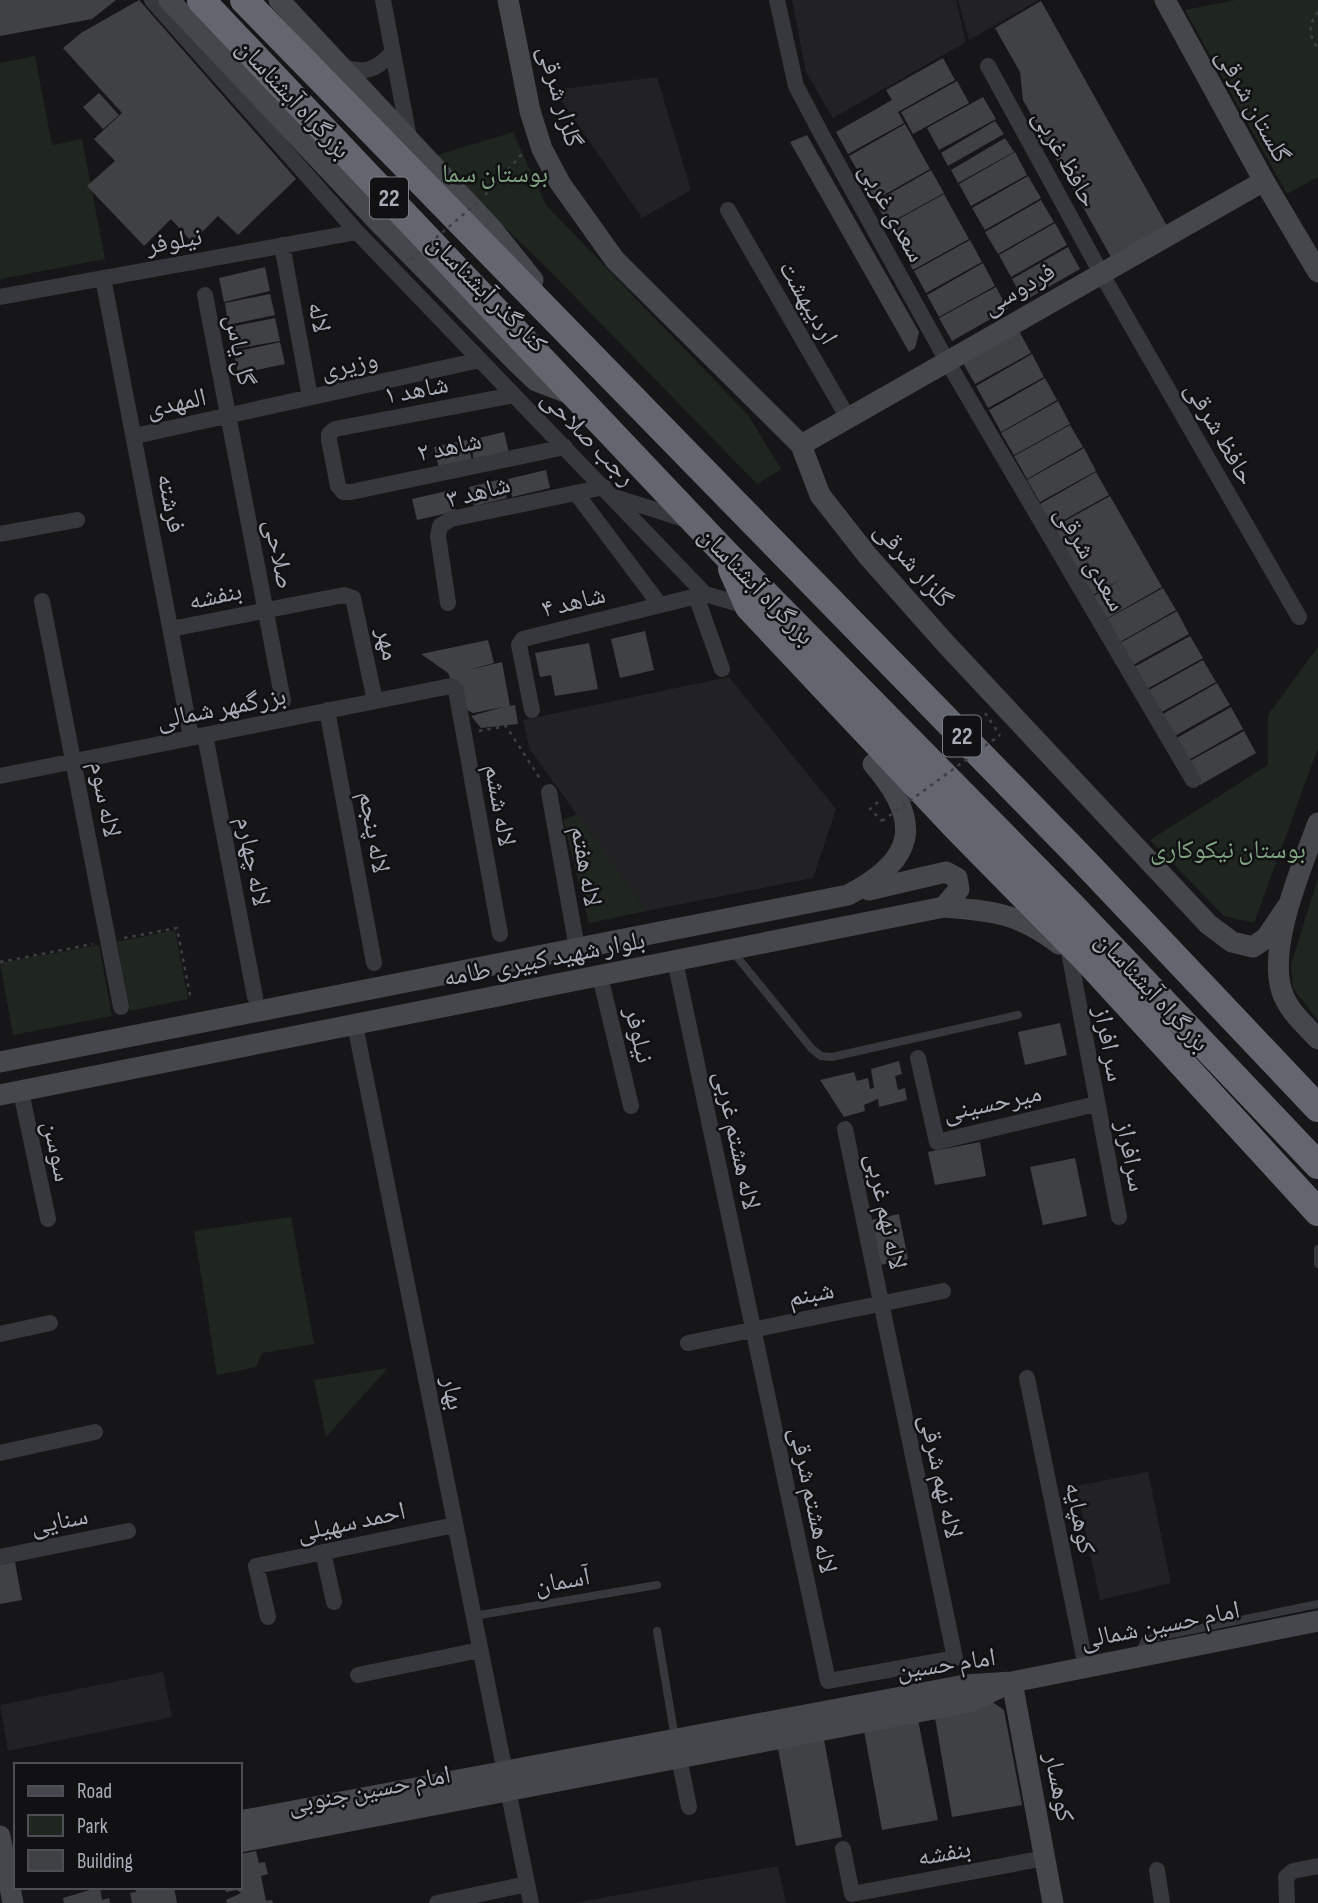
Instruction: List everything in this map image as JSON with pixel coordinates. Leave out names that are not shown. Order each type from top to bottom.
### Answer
[{"type":"highway","name":"بزرگراه آبشناسان","points":[[201,0],[723,551],[1064,897],[1318,1165]]},
{"type":"highway","name":"بزرگراه آبشناسان","points":[[244,0],[386,149],[603,366],[1176,956],[1307,1092],[1318,1108]]},
{"type":"highway","points":[[723,551],[774,657],[873,764]]},
{"type":"highway","points":[[750,607],[1318,1212]]},
{"type":"street","name":"رجب صلاحی","points":[[152,0],[358,232],[608,491],[701,595]]},
{"type":"street","name":"کنارگذر آبشناسان","points":[[169,0],[355,199],[517,363],[537,381],[576,397]]},
{"type":"street","points":[[279,0],[493,230],[603,366]]},
{"type":"street","points":[[383,0],[409,138]]},
{"type":"street","name":"گلزار شرقی","points":[[508,0],[530,111],[560,183],[615,260],[801,444],[820,495],[867,555],[946,644],[1208,924],[1232,942],[1253,947],[1266,938],[1287,907]]},
{"type":"street","name":"سعدی غربی","points":[[777,0],[796,86],[947,361]]},
{"type":"street","name":"گلستان شرقی","points":[[1165,0],[1264,181],[1318,272]]},
{"type":"street","points":[[343,67],[365,72],[374,70],[393,52]]},
{"type":"street","name":"حافظ غربی","points":[[988,66],[1101,273]]},
{"type":"street","name":"فردوسی","points":[[801,444],[1264,181]]},
{"type":"street","name":"اردیبهشت","points":[[728,210],[848,418]]},
{"type":"street","name":"نیلوفر","points":[[0,297],[358,232]]},
{"type":"street","name":"لاله","points":[[282,245],[310,397]]},
{"type":"street","name":"حافظ شرقی","points":[[1101,273],[1299,617]]},
{"type":"street","name":"فرشته","points":[[103,278],[171,629],[198,736]]},
{"type":"street","name":"گل یاس","points":[[205,295],[228,415]]},
{"type":"street","name":"وزیری","points":[[228,415],[480,360]]},
{"type":"street","name":"سعدی شرقی","points":[[947,361],[1193,780]]},
{"type":"street","name":"شاهد ۱","points":[[343,492],[338,486],[329,434],[335,429],[514,394]]},
{"type":"street","name":"المهدی","points":[[135,436],[228,415]]},
{"type":"street","name":"صلاحی","points":[[228,415],[283,701]]},
{"type":"street","name":"شاهد ۲","points":[[343,492],[565,447]]},
{"type":"street","points":[[608,491],[697,523]]},
{"type":"street","name":"شاهد ۳","points":[[448,603],[438,536],[440,526],[451,519],[576,492],[608,491]]},
{"type":"street","points":[[576,492],[660,605]]},
{"type":"street","points":[[0,534],[77,520]]},
{"type":"street","name":"بنفشه","points":[[171,629],[344,595],[353,598]]},
{"type":"street","points":[[722,669],[701,595],[790,619]]},
{"type":"street","name":"شاهد ۴","points":[[532,710],[519,645],[523,639],[701,595]]},
{"type":"street","name":"مهر","points":[[353,598],[375,701]]},
{"type":"street","name":"لاله سوم","points":[[42,601],[121,1007]]},
{"type":"street","name":"بزرگمهر شمالی","points":[[0,776],[451,685]]},
{"type":"street","name":"لاله ششم","points":[[451,685],[456,690],[499,934]]},
{"type":"street","name":"لاله پنجم","points":[[327,710],[374,963]]},
{"type":"street","name":"لاله چهارم","points":[[198,736],[255,997]]},
{"type":"street","name":"بلوار شهید کبیری طامه","points":[[0,1062],[848,895],[885,873],[904,846],[905,826],[900,803],[873,764]]},
{"type":"street","name":"لاله هفتم","points":[[549,792],[578,948]]},
{"type":"street","points":[[1318,823],[1287,907],[1278,969],[1280,983],[1293,1011],[1318,1039]]},
{"type":"street","points":[[848,895],[946,872],[957,878],[959,889],[944,907]]},
{"type":"street","name":"بلوار شهید کبیری طامه","points":[[0,1095],[944,907],[996,911],[1016,917],[1078,956]]},
{"type":"street","name":"سر افراز","points":[[1078,956],[1097,1104]]},
{"type":"street","name":"لاله هشتم غربی","points":[[675,961],[753,1330]]},
{"type":"street","name":"نیلوفر","points":[[600,976],[631,1106]]},
{"type":"street","name":"بهار","points":[[355,1025],[531,1903]]},
{"type":"street","name":"میرحسینی","points":[[918,1058],[937,1142],[1097,1104]]},
{"type":"street","name":"سوسن","points":[[21,1091],[48,1219]]},
{"type":"street","name":"سرافراز","points":[[1097,1104],[1119,1217]]},
{"type":"street","name":"لاله نهم غربی","points":[[845,1129],[881,1304]]},
{"type":"street","name":"شبنم","points":[[688,1343],[943,1291]]},
{"type":"street","name":"لاله نهم شرقی","points":[[828,1681],[955,1658],[881,1304]]},
{"type":"street","points":[[0,1334],[50,1324]]},
{"type":"street","name":"لاله هشتم شرقی","points":[[753,1330],[828,1681]]},
{"type":"street","name":"کوهپایه","points":[[1027,1378],[1086,1667]]},
{"type":"street","points":[[0,1453],[95,1432]]},
{"type":"street","name":"احمد سهیلی","points":[[268,1617],[256,1566],[455,1525]]},
{"type":"street","name":"سنایی","points":[[0,1557],[128,1531]]},
{"type":"street","points":[[323,1552],[334,1602]]},
{"type":"street","name":"امام حسین شمالی","points":[[1012,1682],[1318,1621]]},
{"type":"street","points":[[358,1675],[480,1650]]},
{"type":"street","name":"امام حسین","points":[[506,1781],[678,1748],[970,1702],[1012,1682]]},
{"type":"street","name":"کوهسار","points":[[1012,1682],[1053,1903]]},
{"type":"street","points":[[678,1748],[689,1807]]},
{"type":"street","name":"امام حسین جنوبی","points":[[242,1821],[506,1781]]},
{"type":"street","name":"امام حسین جنوبی","points":[[242,1842],[506,1781]]},
{"type":"street","points":[[0,1836],[10,1878]]},
{"type":"street","name":"بنفشه","points":[[843,1849],[852,1898],[1045,1858]]},
{"type":"street","points":[[1287,1903],[1286,1877],[1293,1871],[1318,1866]]},
{"type":"street","points":[[1157,1870],[1162,1903]]},
{"type":"street","points":[[437,1903],[527,1884]]},
{"type":"lane","points":[[732,949],[812,1049],[821,1056],[832,1057],[1018,1015]]},
{"type":"lane","points":[[1318,1249],[1318,1264]]},
{"type":"lane","name":"آسمان","points":[[474,1616],[657,1585]]},
{"type":"lane","points":[[1149,1655],[1142,1647],[1145,1640],[1318,1604]]},
{"type":"lane","points":[[657,1630],[678,1748]]},
{"type":"path","points":[[1318,12],[1313,18],[1310,33],[1318,48]]},
{"type":"path","points":[[488,192],[538,135]]},
{"type":"path","points":[[410,260],[478,202]]},
{"type":"path","points":[[870,809],[882,821],[1000,735],[984,716]]},
{"type":"path","points":[[464,733],[506,726],[549,792]]},
{"type":"path","points":[[0,962],[177,928],[191,1000]]},
{"type":"shaded area","points":[[792,0],[956,0],[966,42],[833,118],[806,72]]},
{"type":"shaded area","points":[[958,0],[1039,0],[969,40]]},
{"type":"shaded area","points":[[657,77],[691,190],[642,218],[554,90]]},
{"type":"shaded area","points":[[729,677],[836,809],[813,878],[646,911],[529,748],[523,720]]},
{"type":"shaded area","points":[[1148,1472],[1171,1583],[1100,1600],[1076,1486]]},
{"type":"shaded area","points":[[163,1672],[172,1717],[8,1751],[0,1705]]},
{"type":"shaded area","points":[[778,1866],[786,1903],[574,1903]]},
{"type":"green space","points":[[1236,0],[1318,0],[1318,177],[1287,194],[1185,10]]},
{"type":"green space","points":[[35,56],[52,145],[82,139],[105,259],[0,279],[0,63]]},
{"type":"green space","name":"بوستان سما","points":[[513,132],[546,205],[748,415],[781,469],[757,484],[543,264],[431,157]]},
{"type":"green space","name":"بوستان نیکوکاری","points":[[1318,647],[1318,748],[1254,923],[1224,916],[1150,840],[1268,765],[1268,715]]},
{"type":"green space","points":[[577,814],[646,911],[589,923],[563,820]]},
{"type":"green space","points":[[1318,878],[1318,1021],[1293,988],[1291,965]]},
{"type":"green space","points":[[175,930],[188,999],[130,1011],[117,942]]},
{"type":"green space","points":[[99,945],[112,1016],[13,1035],[0,963]]},
{"type":"green space","points":[[291,1217],[314,1344],[262,1353],[256,1367],[217,1375],[194,1231]]},
{"type":"green space","points":[[388,1368],[326,1437],[314,1380]]},
{"type":"building","points":[[0,0],[116,0],[92,19],[0,36]]},
{"type":"building","points":[[139,0],[296,179],[238,235],[218,216],[192,242],[171,219],[144,246],[87,186],[115,161],[94,139],[122,113],[63,48],[81,33]]},
{"type":"building","points":[[1041,1],[1167,226],[1111,257],[1023,100],[1020,72],[995,28]]},
{"type":"building","points":[[943,58],[955,80],[898,112],[904,123],[848,154],[836,132],[892,100],[886,90]]},
{"type":"building","points":[[957,81],[969,103],[913,134],[901,112]]},
{"type":"building","points":[[99,93],[119,115],[103,129],[83,107]]},
{"type":"building","points":[[983,97],[996,119],[939,150],[927,128]]},
{"type":"building","points":[[995,121],[1004,134],[948,166],[941,153]]},
{"type":"building","points":[[905,124],[930,169],[875,200],[849,156]]},
{"type":"building","points":[[807,135],[919,332],[915,348],[909,352],[790,142]]},
{"type":"building","points":[[1005,138],[1014,152],[958,183],[951,170]]},
{"type":"building","points":[[1015,152],[1027,175],[971,206],[959,184]]},
{"type":"building","points":[[931,170],[944,193],[888,224],[875,202]]},
{"type":"building","points":[[1028,176],[1041,198],[985,230],[972,208]]},
{"type":"building","points":[[944,194],[969,239],[913,270],[888,225]]},
{"type":"building","points":[[1041,200],[1054,222],[998,254],[985,232]]},
{"type":"building","points":[[1055,223],[1067,245],[1011,277],[999,255]]},
{"type":"building","points":[[970,240],[982,262],[926,293],[914,271]]},
{"type":"building","points":[[1068,247],[1080,269],[1024,301],[1012,279]]},
{"type":"building","points":[[983,263],[995,286],[939,317],[927,295]]},
{"type":"building","points":[[265,267],[270,291],[224,302],[219,278]]},
{"type":"building","points":[[996,287],[1008,309],[952,341],[939,318]]},
{"type":"building","points":[[270,294],[275,315],[228,325],[225,303]]},
{"type":"building","points":[[275,318],[280,341],[234,349],[230,327]]},
{"type":"building","points":[[1019,331],[1031,353],[975,384],[963,363]]},
{"type":"building","points":[[280,342],[285,364],[238,374],[234,352]]},
{"type":"building","points":[[1032,354],[1044,377],[988,408],[976,386]]},
{"type":"building","points":[[1045,378],[1057,400],[1001,432],[989,410]]},
{"type":"building","points":[[1058,401],[1070,424],[1014,455],[1001,433]]},
{"type":"building","points":[[1070,425],[1083,447],[1027,479],[1014,456]]},
{"type":"building","points":[[504,432],[509,453],[474,461],[470,440]]},
{"type":"building","points":[[467,440],[472,461],[439,469],[434,447]]},
{"type":"building","points":[[1084,448],[1096,471],[1040,502],[1027,480]]},
{"type":"building","points":[[546,470],[550,488],[512,497],[508,479]]},
{"type":"building","points":[[1096,472],[1109,495],[1053,526],[1040,504]]},
{"type":"building","points":[[502,479],[507,498],[474,506],[469,487]]},
{"type":"building","points":[[451,490],[456,511],[417,520],[412,499]]},
{"type":"building","points":[[1110,496],[1162,587],[1106,619],[1094,596],[1123,578],[1093,595],[1080,573],[1095,563],[1079,573],[1054,527]]},
{"type":"building","points":[[1163,588],[1176,610],[1120,642],[1107,619]]},
{"type":"building","points":[[1177,611],[1189,634],[1133,665],[1120,643]]},
{"type":"building","points":[[645,631],[654,670],[620,678],[611,639]]},
{"type":"building","points":[[1190,636],[1203,658],[1147,689],[1134,667]]},
{"type":"building","points":[[488,640],[494,663],[468,670],[502,662],[510,706],[515,705],[518,724],[481,728],[471,716],[503,707],[473,713],[464,708],[448,673],[421,654]]},
{"type":"building","points":[[589,643],[598,689],[555,696],[551,675],[540,677],[535,653]]},
{"type":"building","points":[[1203,660],[1216,682],[1160,713],[1147,691]]},
{"type":"building","points":[[1217,683],[1230,705],[1173,737],[1161,715]]},
{"type":"building","points":[[1231,707],[1243,729],[1187,761],[1175,739]]},
{"type":"building","points":[[1244,731],[1256,753],[1200,785],[1188,762]]},
{"type":"building","points":[[1060,1023],[1067,1055],[1025,1065],[1018,1032]]},
{"type":"building","points":[[899,1061],[902,1074],[895,1076],[898,1090],[905,1088],[907,1100],[879,1107],[878,1099],[864,1105],[865,1111],[844,1117],[820,1080],[854,1072],[857,1081],[868,1078],[870,1089],[874,1088],[871,1069]]},
{"type":"building","points":[[980,1142],[986,1176],[935,1185],[928,1152]]},
{"type":"building","points":[[1075,1158],[1087,1216],[1043,1225],[1030,1167]]},
{"type":"building","points":[[899,1214],[908,1259],[876,1266],[867,1221]]},
{"type":"building","points":[[15,1562],[22,1600],[0,1604],[0,1565]]},
{"type":"building","points":[[991,1701],[1004,1710],[1022,1805],[952,1817],[934,1712]]},
{"type":"building","points":[[917,1715],[938,1820],[882,1830],[863,1725]]},
{"type":"building","points":[[823,1734],[842,1837],[796,1846],[777,1743]]},
{"type":"building","points":[[256,1851],[259,1863],[265,1862],[268,1874],[261,1876],[266,1901],[272,1900],[273,1903],[227,1903],[226,1900],[241,1893],[237,1890],[226,1892],[225,1889],[242,1889],[242,1854]]},
{"type":"building","points":[[100,1889],[102,1900],[109,1898],[110,1903],[64,1903],[63,1898]]},
{"type":"building","points":[[135,1889],[174,1889],[177,1903],[132,1903],[130,1893],[136,1892]]}]
